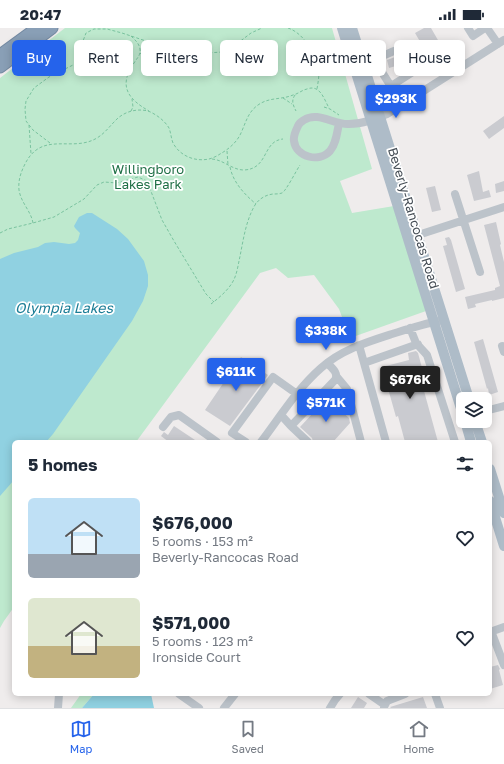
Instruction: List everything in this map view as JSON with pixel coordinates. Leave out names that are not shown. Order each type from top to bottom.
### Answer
[{"type":"highway","points":[[0,67],[52,28]]},
{"type":"highway","points":[[0,55],[30,30]]},
{"type":"main road","name":"Beverly-Rancocas Road","points":[[342,28],[417,235],[457,392]]},
{"type":"main road","name":"Beverly-Rancocas Road","points":[[352,28],[356,40]]},
{"type":"main road","name":"Beverly-Rancocas Road","points":[[366,76],[375,119],[407,238],[466,392]]},
{"type":"main road","points":[[467,428],[471,440]]},
{"type":"main road","points":[[477,428],[481,440]]},
{"type":"main road","points":[[492,475],[504,513]]},
{"type":"main road","points":[[492,507],[504,546]]},
{"type":"street","points":[[339,119],[335,142],[328,153],[321,157],[312,158],[304,155],[297,149],[294,141],[295,131],[299,123],[306,118],[314,117],[339,119],[347,125],[375,119],[402,104],[501,42],[486,28],[473,36],[468,28]]},
{"type":"street","points":[[386,54],[404,48],[414,48],[424,66],[391,86]]},
{"type":"street","points":[[384,76],[402,104]]},
{"type":"street","points":[[454,194],[480,272]]},
{"type":"street","points":[[407,238],[504,207]]},
{"type":"street","points":[[263,440],[297,394],[313,375],[327,363],[344,352],[359,345],[410,328],[439,321]]},
{"type":"street","points":[[410,328],[418,344],[427,355],[454,440]]},
{"type":"street","points":[[364,363],[418,344]]},
{"type":"street","points":[[359,345],[385,440]]},
{"type":"street","points":[[327,363],[336,372],[337,377],[347,389],[360,440]]},
{"type":"street","points":[[243,440],[232,433],[273,377],[297,394]]},
{"type":"street","points":[[291,426],[337,377]]},
{"type":"street","points":[[492,409],[504,406]]},
{"type":"street","points":[[163,426],[171,417],[179,415],[214,440]]},
{"type":"street","points":[[281,415],[306,440]]},
{"type":"street","points":[[492,632],[504,626]]},
{"type":"street","points":[[492,635],[504,665]]},
{"type":"street","points":[[182,696],[199,708]]},
{"type":"street","points":[[224,708],[233,696]]},
{"type":"street","points":[[330,708],[339,696]]},
{"type":"street","points":[[372,696],[384,706],[387,701],[400,696]]},
{"type":"street","points":[[436,696],[440,708]]},
{"type":"path","points":[[212,53],[222,52],[234,46],[251,33],[262,28]]},
{"type":"path","points":[[288,28],[292,29],[304,38],[312,52],[318,66],[319,76],[317,90]]},
{"type":"path","points":[[51,144],[33,130],[26,120],[26,101],[34,88],[49,77],[82,60],[84,55],[83,41],[86,33],[94,29],[107,29],[142,40]]},
{"type":"path","points":[[130,36],[137,42],[140,48],[140,54],[129,69],[126,77],[127,92],[145,109],[158,116],[166,125],[174,144],[181,153],[191,158],[220,161],[237,170],[242,170],[254,168],[262,160],[271,144],[283,139]]},
{"type":"path","points":[[211,159],[227,150],[239,136],[248,116],[254,108],[268,100],[283,98],[308,88],[314,88],[322,94],[329,108],[339,119]]},
{"type":"path","points":[[293,105],[293,100],[296,94]]},
{"type":"path","points":[[131,111],[133,107],[132,98]]},
{"type":"path","points":[[283,98],[293,105],[296,111]]},
{"type":"path","points":[[324,107],[329,108]]},
{"type":"path","points":[[33,223],[31,214],[20,197],[19,186],[20,174],[31,154],[42,146],[51,144],[81,144],[91,141],[105,132],[115,120],[131,111],[144,111],[152,113]]},
{"type":"path","points":[[29,125],[31,154]]},
{"type":"path","points":[[227,150],[231,174],[247,196],[256,204]]},
{"type":"path","points":[[211,304],[227,290],[235,276],[248,223],[256,204],[265,196],[281,194],[286,190],[300,165]]},
{"type":"path","points":[[0,233],[8,229],[54,217],[84,199],[97,185],[104,182],[117,183],[138,177],[147,181],[162,220],[174,242],[206,294],[214,302]]},
{"type":"green space","name":"Willingboro Lakes Park","points":[[65,28],[332,28],[335,40],[286,40],[286,76],[346,76],[372,169],[340,181],[352,213],[394,206],[426,311],[350,338],[339,309],[314,275],[288,278],[276,268],[260,273],[137,440],[12,440],[12,610],[0,628],[0,78],[12,69],[12,76],[66,76],[66,40],[49,40]]},
{"type":"green space","points":[[80,696],[92,696],[82,708],[71,708]]},
{"type":"water","name":"Olympia Lakes","points":[[87,213],[92,213],[117,229],[128,239],[144,261],[148,275],[148,286],[143,301],[132,321],[48,440],[12,440],[12,482],[0,496],[0,259],[14,253],[38,247],[45,243],[75,243],[78,240],[80,233],[74,226],[79,217]]},
{"type":"water","points":[[92,696],[151,696],[154,708],[82,708]]},
{"type":"building","points":[[424,28],[431,28],[438,40],[419,40],[415,33]]},
{"type":"building","points":[[394,57],[394,67],[389,68],[387,60]]},
{"type":"building","points":[[504,116],[504,128],[489,139],[483,131]]},
{"type":"building","points":[[479,171],[483,192],[489,190],[491,197],[474,201],[467,175]]},
{"type":"building","points":[[504,181],[504,191],[496,193],[495,184]]},
{"type":"building","points":[[435,186],[441,210],[432,212],[426,188]]},
{"type":"building","points":[[496,222],[504,262],[504,298],[475,304],[476,307],[468,309],[465,297],[495,290],[495,288],[500,286],[484,225]]},
{"type":"building","points":[[449,237],[465,289],[456,292],[443,246],[447,245],[445,238]]},
{"type":"building","points":[[483,339],[498,392],[492,394],[492,392],[489,392],[488,388],[487,389],[474,342]]},
{"type":"building","points":[[416,351],[418,353],[425,379],[421,380],[437,440],[404,440],[398,416],[396,417],[382,367],[409,360],[408,353]]},
{"type":"building","points":[[241,357],[268,375],[230,426],[205,410]]},
{"type":"building","points":[[327,398],[349,418],[350,423],[335,440],[312,440],[300,427]]},
{"type":"building","points":[[174,426],[195,440],[166,440],[161,436],[164,432],[168,435]]},
{"type":"building","points":[[498,665],[503,685],[492,688],[492,666]]},
{"type":"building","points":[[358,697],[367,703],[364,708],[351,708]]},
{"type":"building","points":[[423,697],[427,708],[390,707]]}]
